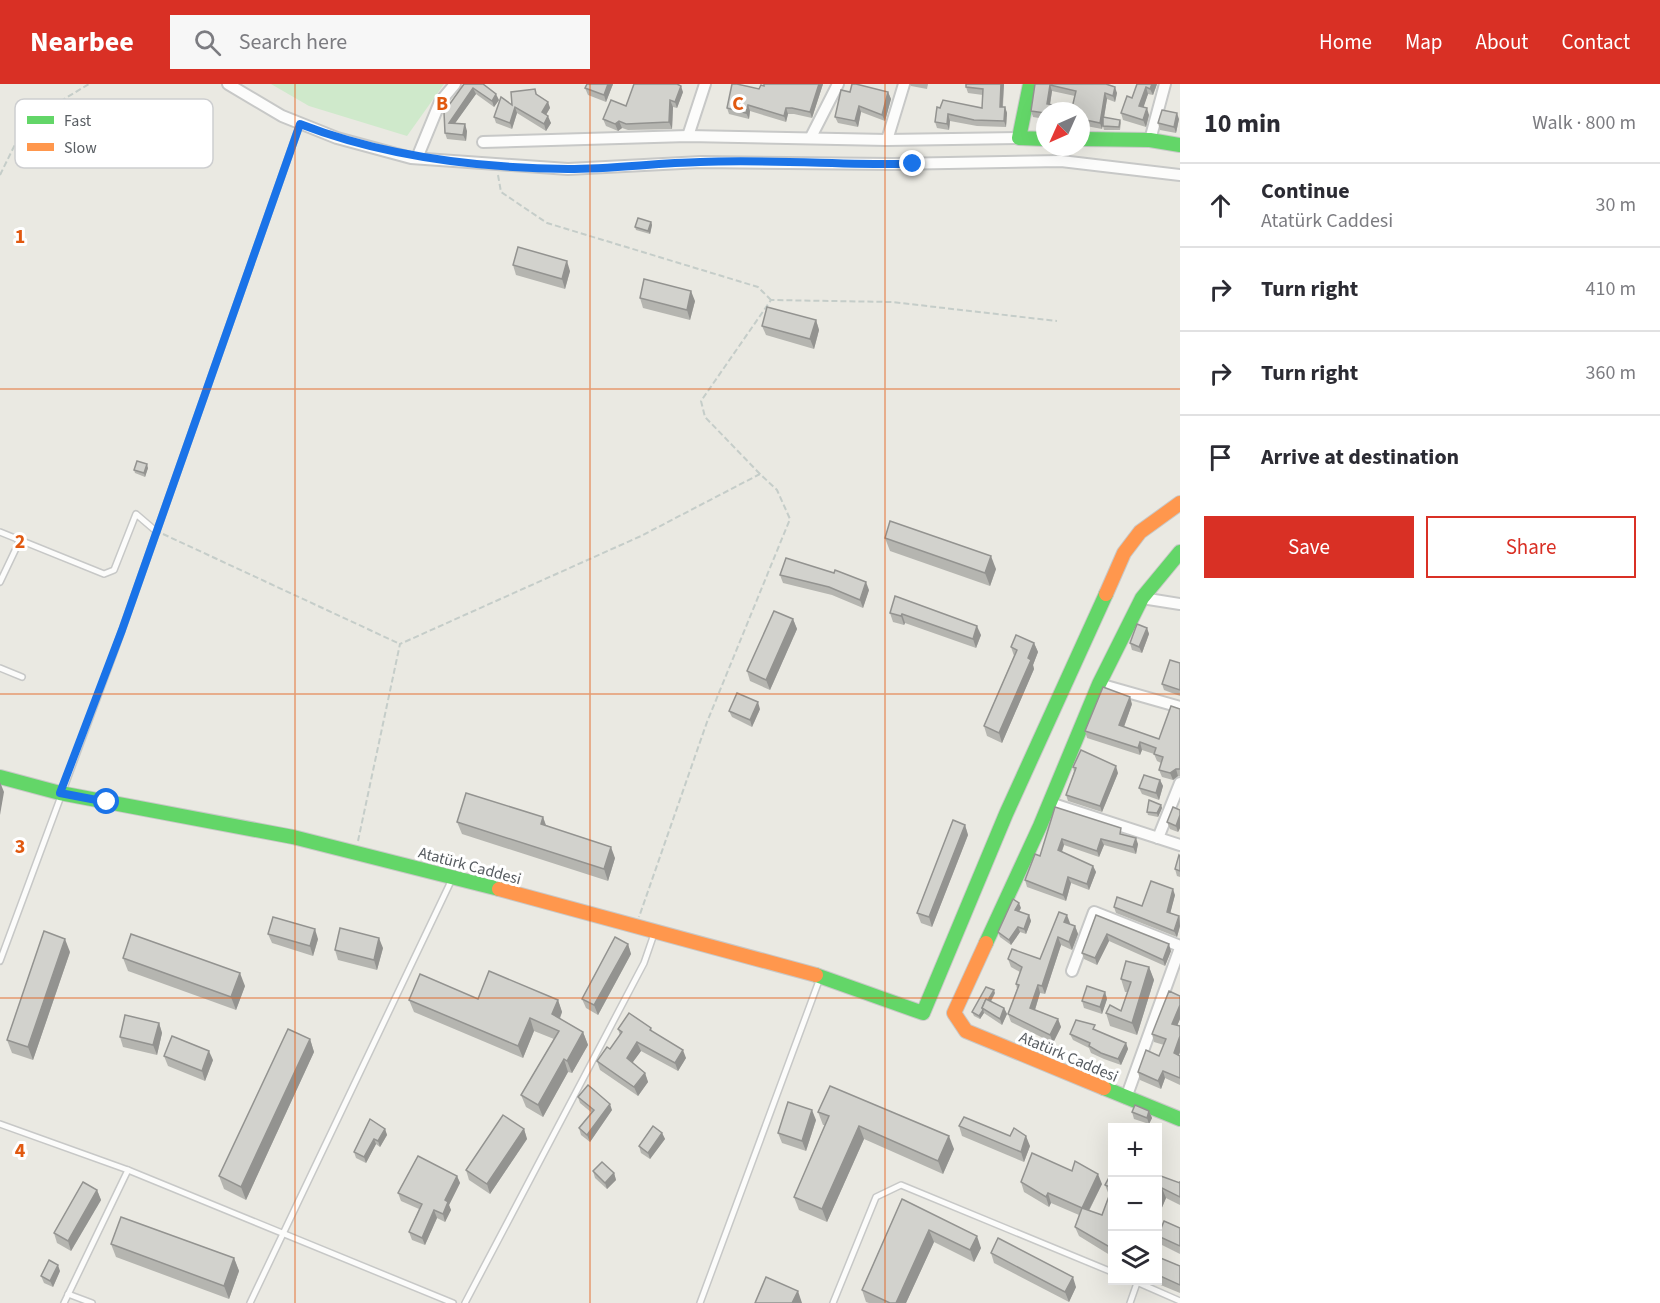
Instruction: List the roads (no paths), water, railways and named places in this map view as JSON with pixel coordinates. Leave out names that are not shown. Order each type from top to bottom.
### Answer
[{"type":"street","points":[[228,84],[300,124],[337,138],[417,158],[568,169],[701,162],[892,164],[1061,161],[1180,175]]},
{"type":"street","points":[[417,158],[440,102],[455,84]]},
{"type":"street","points":[[688,136],[705,84]]},
{"type":"street","points":[[811,137],[838,84]]},
{"type":"street","points":[[887,140],[904,84]]},
{"type":"street","points":[[1019,138],[1030,84]]},
{"type":"street","points":[[1150,140],[1165,84]]},
{"type":"street","points":[[483,142],[688,136],[887,140],[1036,139]]},
{"type":"street","points":[[1090,139],[1150,140],[1180,145]]},
{"type":"street","name":"Atatürk Caddesi","points":[[0,777],[60,793],[293,837],[453,876],[636,928],[821,976],[923,1013],[1006,814],[1124,553],[1140,532],[1180,503]]},
{"type":"street","points":[[1180,552],[1142,598],[1099,684],[1050,803],[1180,845]]},
{"type":"street","points":[[1142,598],[1180,604]]},
{"type":"street","points":[[1099,684],[1180,706]]},
{"type":"street","points":[[1158,838],[1180,783]]},
{"type":"street","name":"Atatürk Caddesi","points":[[1050,803],[954,1013],[966,1031],[1180,1119]]},
{"type":"street","points":[[1072,971],[1094,912],[1180,947],[1126,1098]]},
{"type":"lane","points":[[0,961],[157,532],[300,124]]},
{"type":"lane","points":[[0,532],[104,574],[114,570],[136,514],[157,532]]},
{"type":"lane","points":[[0,582],[20,540]]},
{"type":"lane","points":[[0,668],[22,677]]},
{"type":"lane","points":[[250,1303],[453,876]]},
{"type":"lane","points":[[465,1303],[644,963],[655,933]]},
{"type":"lane","points":[[700,1303],[821,976]]},
{"type":"lane","points":[[0,1124],[128,1170],[453,1303]]},
{"type":"lane","points":[[64,1303],[128,1170]]},
{"type":"lane","points":[[833,1303],[876,1197],[901,1185],[1108,1270]]},
{"type":"lane","points":[[1130,1303],[1133,1285]]},
{"type":"lane","points":[[1141,1285],[1176,1301]]},
{"type":"lane","points":[[68,1294],[92,1303]]}]
